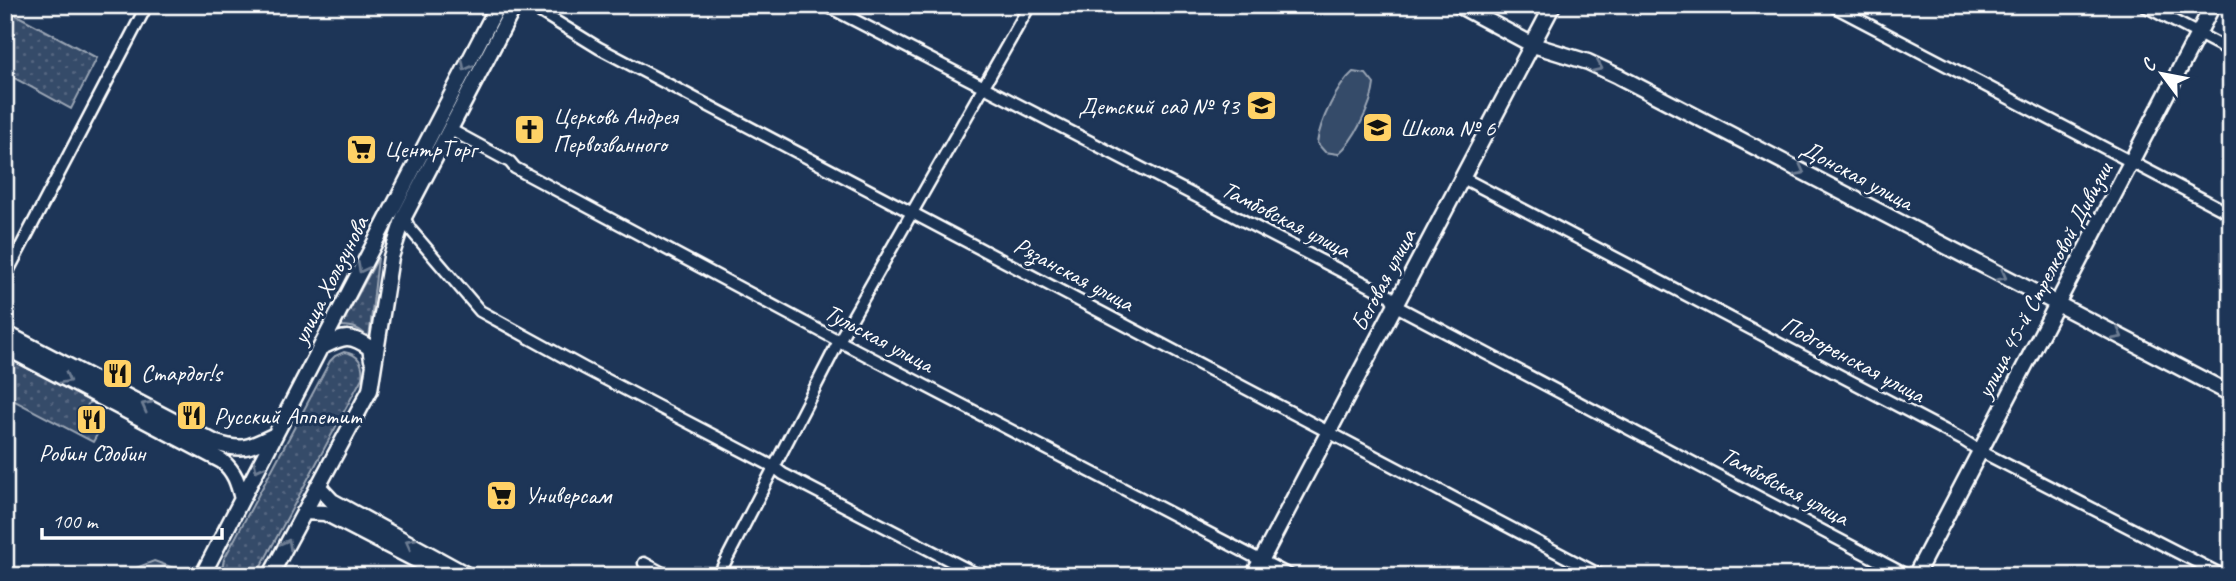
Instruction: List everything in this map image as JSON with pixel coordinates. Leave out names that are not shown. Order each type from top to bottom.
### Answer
[{"type":"street","points":[[5,276],[146,5]]},
{"type":"street","name":"улица Хользунова","points":[[202,576],[498,5]]},
{"type":"street","name":"улица Хользунова","points":[[270,576],[370,390],[391,257],[404,217],[515,5]]},
{"type":"street","name":"Рязанская улица","points":[[529,5],[599,48],[1602,576]]},
{"type":"street","name":"Тамбовская улица","points":[[825,5],[1390,296],[1395,306],[1908,576]]},
{"type":"street","points":[[718,576],[839,341],[1030,5]]},
{"type":"street","name":"Донская улица","points":[[1458,5],[1533,45],[1588,62],[1618,76],[2231,394]]},
{"type":"street","name":"Беговая улица","points":[[1253,576],[1553,5]]},
{"type":"street","points":[[1831,5],[2231,214]]},
{"type":"street","points":[[2143,5],[2231,51]]},
{"type":"street","name":"улица 45-й Стрелковой Дивизии","points":[[1915,576],[2213,5]]},
{"type":"street","name":"Тульская улица","points":[[451,130],[510,162],[515,168],[839,341],[1291,576]]},
{"type":"street","name":"Подгоренская улица","points":[[1463,178],[1980,451],[2224,576]]},
{"type":"street","points":[[404,217],[410,229],[480,311],[783,474],[980,576]]},
{"type":"street","points":[[5,333],[216,443],[234,449],[251,446],[275,435]]},
{"type":"street","points":[[322,347],[343,337],[357,338],[370,348],[373,369]]},
{"type":"street","points":[[5,347],[222,461],[232,469],[242,499]]},
{"type":"street","points":[[318,486],[332,501],[469,576]]},
{"type":"street","points":[[304,512],[325,513],[447,576]]},
{"type":"street","points":[[211,558],[214,576]]},
{"type":"street","points":[[643,563],[668,576]]},
{"type":"green space","points":[[5,9],[97,58],[71,109],[5,73]]},
{"type":"green space","points":[[1353,72],[1366,74],[1374,84],[1370,102],[1356,132],[1344,148],[1338,154],[1325,152],[1317,143],[1322,125],[1335,95]]},
{"type":"green space","points":[[378,258],[369,339],[357,329],[341,326]]},
{"type":"green space","points":[[344,352],[359,360],[362,378],[256,576],[223,576],[224,559],[330,361]]},
{"type":"green space","points":[[5,356],[90,401],[78,422],[98,433],[93,442],[5,396]]},
{"type":"green space","points":[[154,561],[185,572],[183,576],[116,576]]},
{"type":"place","name":"Детский сад № 93","points":[[1262,106]]},
{"type":"place","name":"Школа № 6","points":[[1377,128]]},
{"type":"place","name":"Церковь Андрея Первозванного","points":[[530,130]]},
{"type":"place","name":"ЦентрТорг","points":[[361,149]]},
{"type":"place","name":"Стардог!s","points":[[118,373]]},
{"type":"place","name":"Русский Аппетит","points":[[191,416]]},
{"type":"place","name":"Робин Сдобин","points":[[92,419]]},
{"type":"place","name":"Универсам","points":[[502,495]]}]
